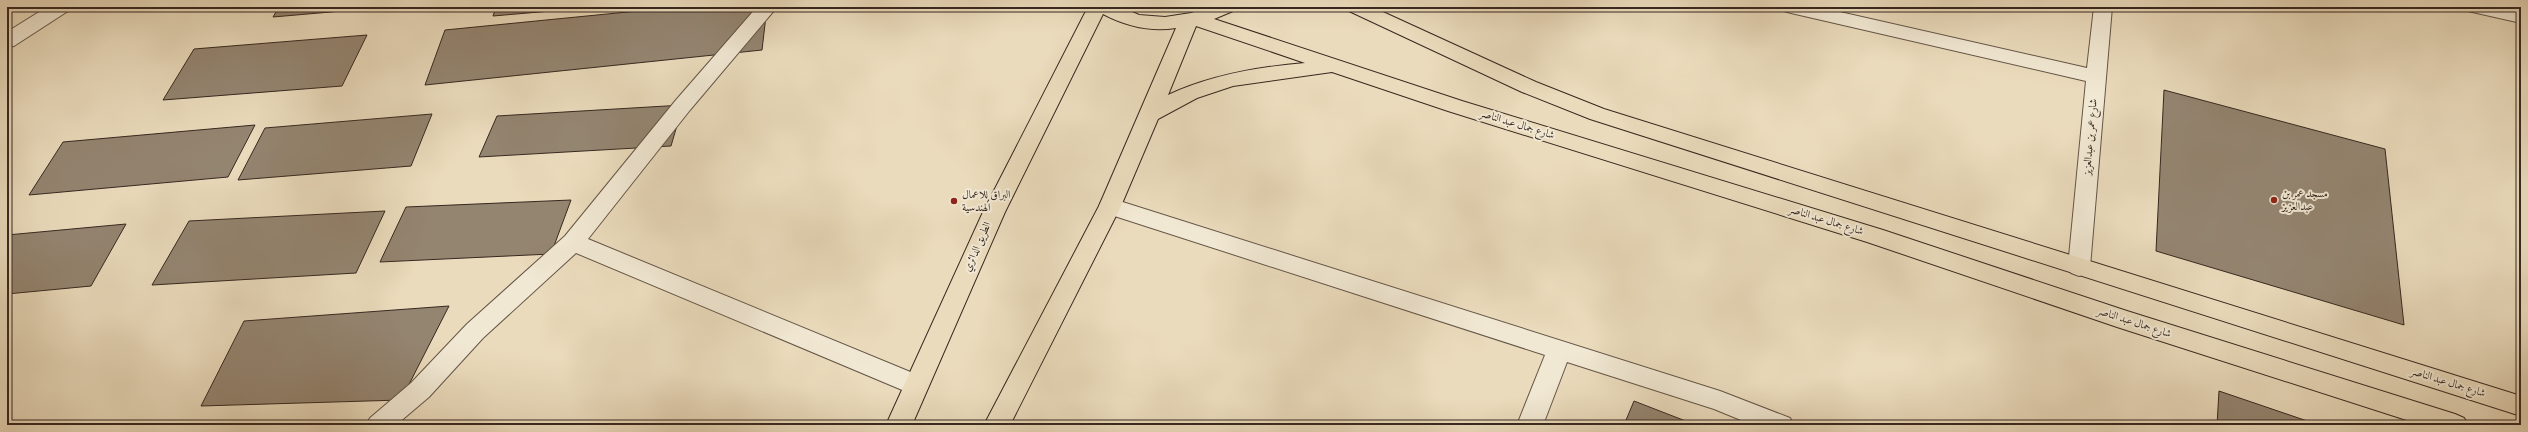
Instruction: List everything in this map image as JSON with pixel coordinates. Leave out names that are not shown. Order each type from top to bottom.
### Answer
[{"type":"main road","name":"الطريق الدائري","points":[[899,425],[994,212],[1097,7]]},
{"type":"main road","points":[[1106,7],[1116,14],[1138,21],[1163,24],[1193,21],[1226,7]]},
{"type":"main road","name":"شارع جمال عبد الناصر","points":[[1356,7],[1375,12],[1529,87],[1597,114],[2521,406]]},
{"type":"main road","points":[[997,425],[1110,206],[1148,116],[1193,21]]},
{"type":"main road","name":"شارع جمال عبد الناصر","points":[[1193,21],[1344,70],[1875,236],[2125,320],[2455,425]]},
{"type":"main road","points":[[1148,116],[1171,100],[1208,85],[1237,78],[1298,70],[1328,68],[1344,70]]},
{"type":"street","points":[[7,41],[61,7]]},
{"type":"street","points":[[379,425],[420,390],[475,331],[573,242],[683,105],[768,7]]},
{"type":"street","points":[[1791,7],[2096,77]]},
{"type":"street","name":"شارع عمر بن عبدالعزيز","points":[[2079,267],[2103,7]]},
{"type":"street","points":[[2475,7],[2521,17]]},
{"type":"street","points":[[1110,206],[1720,401],[1781,425]]},
{"type":"street","points":[[573,242],[916,385]]},
{"type":"street","points":[[1530,425],[1559,350]]},
{"type":"building","points":[[279,7],[388,7],[273,17]]},
{"type":"building","points":[[496,7],[553,7],[551,11],[493,16]]},
{"type":"building","points":[[678,7],[767,7],[762,50],[425,85],[445,30]]},
{"type":"building","points":[[367,35],[342,86],[163,100],[194,49]]},
{"type":"building","name":"مسجد عمر بن عبدالعزيز","points":[[2164,90],[2385,149],[2404,325],[2156,251]]},
{"type":"building","points":[[683,105],[671,146],[479,157],[497,116]]},
{"type":"building","points":[[432,114],[411,166],[238,180],[265,128]]},
{"type":"building","points":[[255,125],[228,177],[29,195],[63,142]]},
{"type":"building","points":[[571,200],[551,254],[380,262],[406,207]]},
{"type":"building","points":[[385,211],[356,273],[152,285],[189,221]]},
{"type":"building","points":[[126,224],[91,286],[7,294],[7,235]]},
{"type":"building","points":[[449,306],[401,400],[201,406],[244,321]]},
{"type":"building","points":[[2219,391],[2319,425],[2217,425]]},
{"type":"building","points":[[1634,401],[1696,425],[1624,425]]},
{"type":"place","name":"مسجد عمر بن عبدالعزيز","points":[[2274,200]]},
{"type":"place","name":"البراق للاعمال الهندسية","points":[[954,201]]}]
